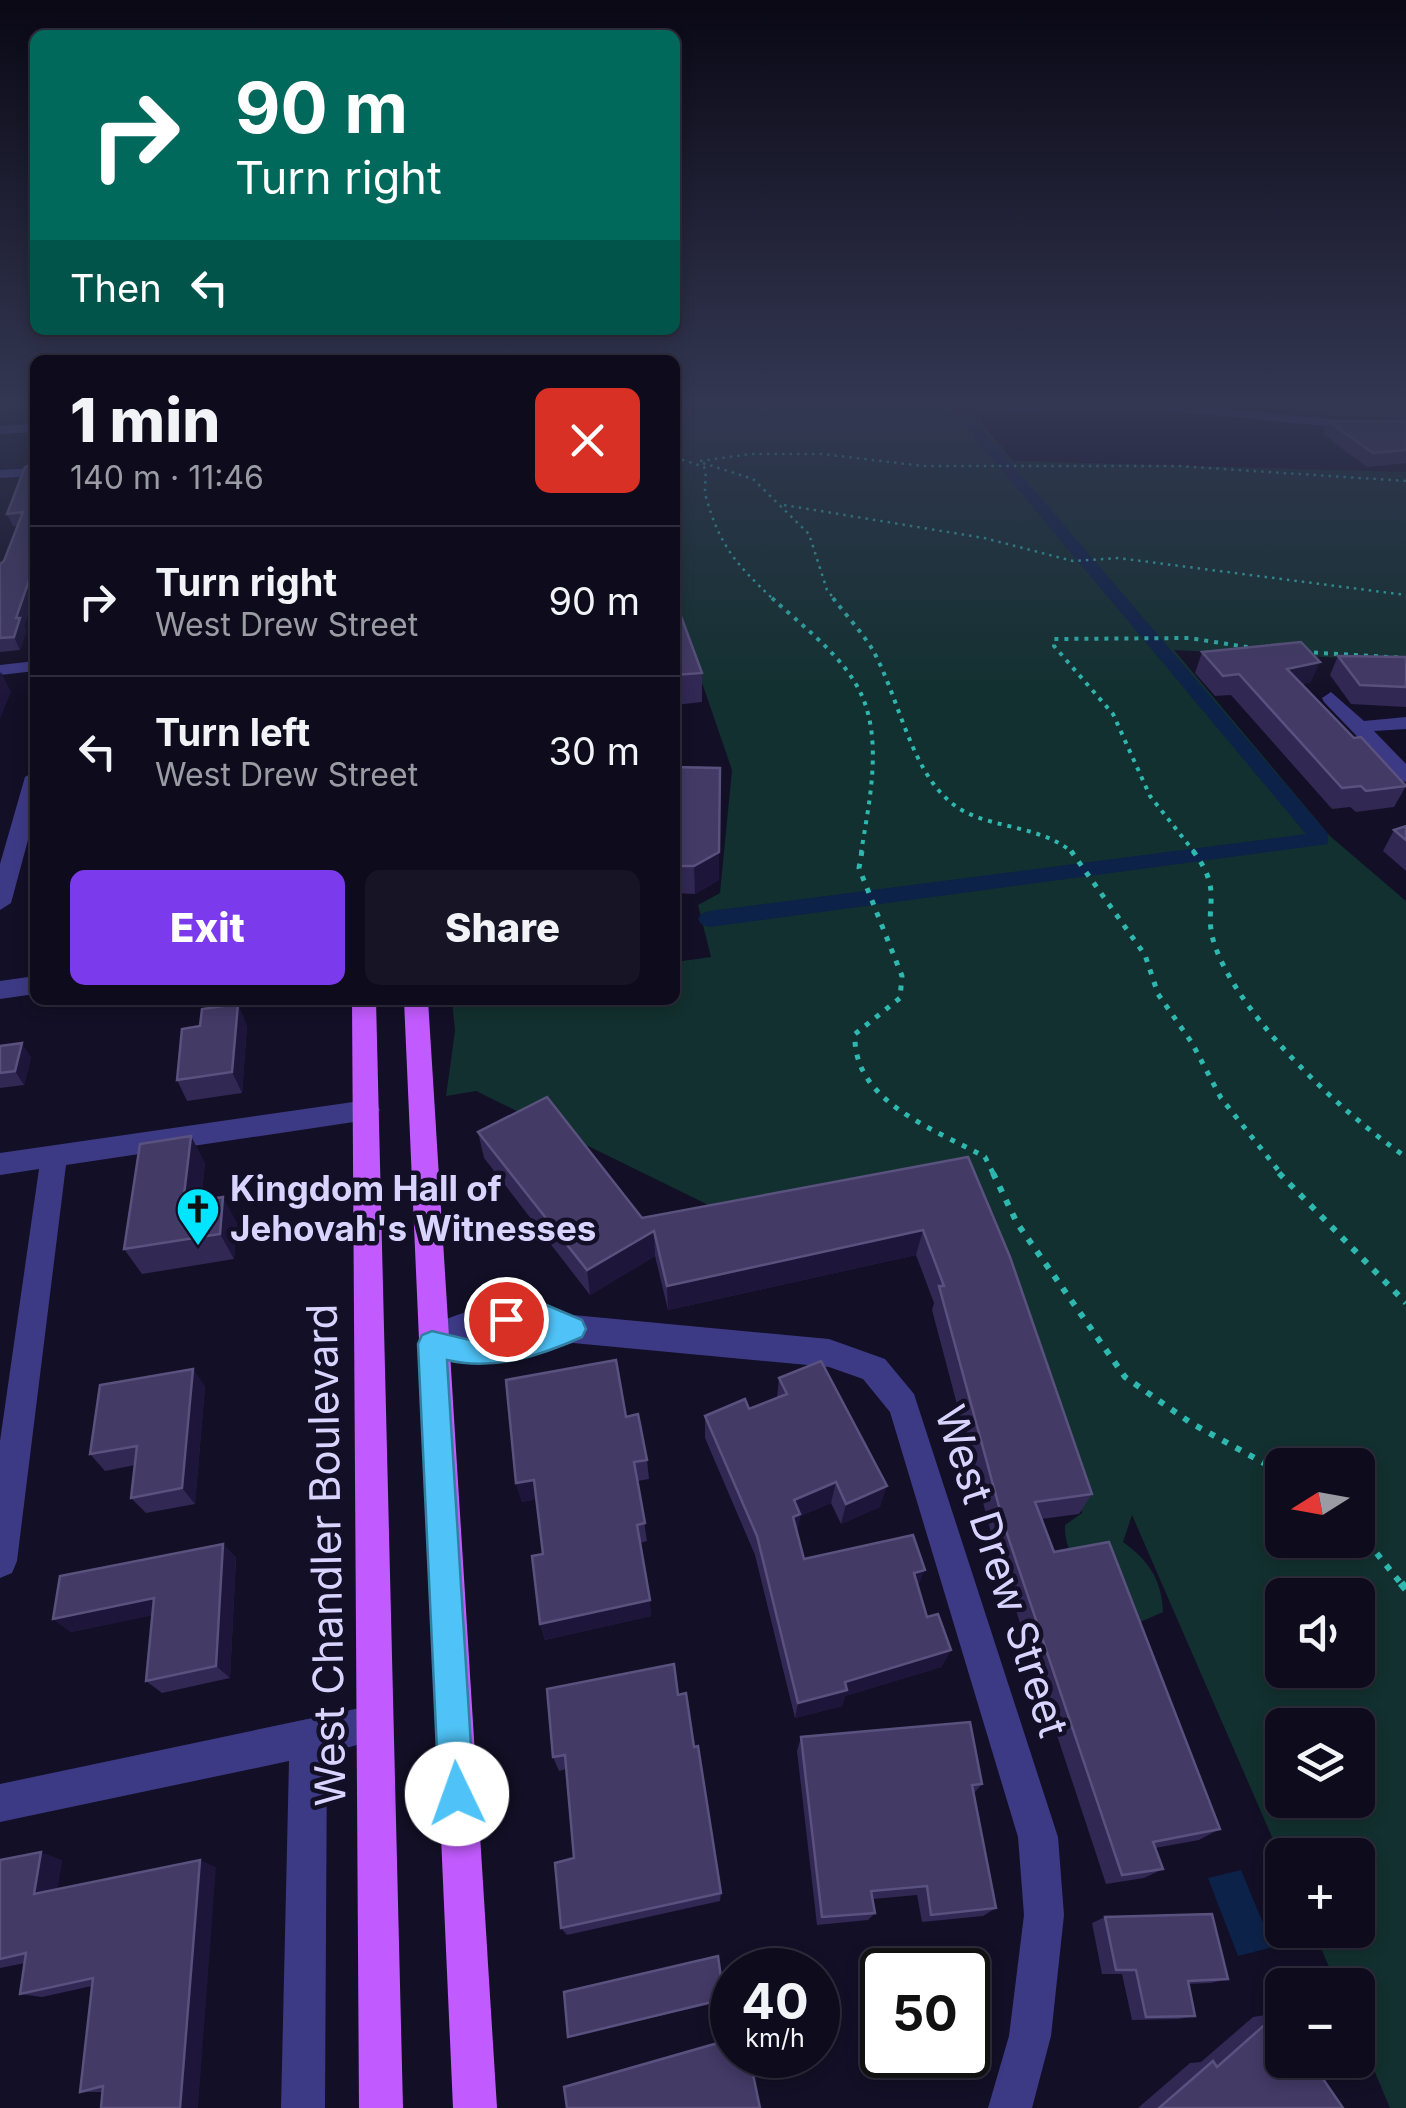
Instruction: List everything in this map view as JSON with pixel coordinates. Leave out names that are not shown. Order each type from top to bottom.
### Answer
[{"type":"main road","name":"West Chandler Boulevard","points":[[364,1005],[381,2108]]},
{"type":"main road","points":[[416,1005],[475,2108]]},
{"type":"street","points":[[0,670],[30,667]]},
{"type":"street","points":[[1332,698],[1406,776]]},
{"type":"street","points":[[1359,727],[1406,723]]},
{"type":"street","points":[[0,903],[30,795]]},
{"type":"street","points":[[0,990],[30,986]]},
{"type":"street","points":[[0,1164],[367,1110]]},
{"type":"street","points":[[0,1561],[54,1156]]},
{"type":"street","name":"West Drew Street","points":[[432,1344],[470,1353],[540,1343],[573,1329],[829,1353],[874,1369],[904,1404],[1038,1837],[1044,1914],[1030,2036],[1010,2108]]},
{"type":"street","points":[[0,1803],[374,1724]]},
{"type":"street","points":[[303,2108],[308,1738]]},
{"type":"path","points":[[706,499],[717,536],[737,565],[826,649],[858,687],[869,725],[873,776],[859,868],[902,976],[900,998],[854,1034],[854,1054],[872,1089],[897,1108],[986,1157],[1016,1223],[1125,1377],[1191,1423],[1265,1464]]},
{"type":"path","points":[[777,501],[811,511],[984,538],[1074,561],[1118,558],[1406,596]]},
{"type":"path","points":[[777,501],[809,534],[827,590],[871,647],[925,767],[946,799],[975,816],[1027,827],[1071,850],[1145,955],[1158,994],[1192,1043],[1220,1098],[1270,1162],[1406,1303]]},
{"type":"path","points":[[794,519],[811,511]]},
{"type":"path","points":[[1268,649],[1162,639],[1054,638],[1054,646],[1070,659],[1124,732],[1127,750],[1153,800],[1213,881],[1215,948],[1250,1000],[1305,1069],[1386,1145],[1406,1157]]},
{"type":"path","points":[[1304,652],[1406,658]]},
{"type":"path","points":[[1375,1551],[1406,1588]]},
{"type":"green space","points":[[680,499],[1406,499],[1406,661],[1174,650],[1330,836],[1406,901],[1406,2108],[1390,2108],[1375,2072],[1375,1968],[1330,1968],[1321,1948],[1375,1948],[1375,1838],[1272,1838],[1132,1515],[1123,1542],[1152,1572],[1163,1612],[1138,1623],[1079,1568],[1066,1541],[1065,1525],[1082,1513],[1064,1430],[989,1262],[737,1219],[476,1091],[446,1096],[455,1031],[452,1005],[680,1005],[680,961],[711,957],[698,905],[720,893],[732,770],[680,619]]},
{"type":"water","points":[[1241,1870],[1265,1928],[1265,1948],[1269,1948],[1238,1956],[1208,1878]]},
{"type":"building","points":[[13,499],[30,499],[30,577],[16,618],[20,618],[14,637],[0,638],[0,564],[23,512],[7,514]]},
{"type":"building","points":[[680,614],[702,673],[680,675]]},
{"type":"building","points":[[1301,642],[1320,662],[1287,669],[1354,738],[1361,737],[1406,786],[1366,791],[1361,786],[1342,788],[1239,674],[1223,676],[1202,652]]},
{"type":"building","points":[[1338,656],[1406,657],[1406,687],[1360,685]]},
{"type":"building","points":[[680,767],[720,768],[719,852],[694,866],[680,866]]},
{"type":"building","points":[[1406,826],[1406,840],[1394,830]]},
{"type":"building","points":[[238,1005],[232,1072],[177,1080],[182,1029],[200,1026],[202,1009]]},
{"type":"building","points":[[22,1043],[15,1071],[0,1073],[0,1046]]},
{"type":"building","points":[[547,1097],[642,1218],[968,1157],[1010,1257],[1092,1494],[1035,1502],[1054,1552],[1109,1542],[1220,1829],[1153,1842],[1163,1869],[1122,1875],[1004,1525],[939,1286],[944,1286],[923,1230],[667,1286],[654,1231],[587,1270],[478,1132]]},
{"type":"building","points":[[191,1136],[183,1203],[223,1197],[220,1234],[124,1249],[140,1144]]},
{"type":"building","points":[[616,1360],[626,1417],[638,1414],[647,1460],[634,1462],[645,1523],[637,1525],[650,1600],[540,1624],[532,1556],[543,1554],[534,1480],[516,1483],[506,1380]]},
{"type":"building","points":[[821,1361],[887,1486],[846,1504],[836,1482],[794,1500],[800,1514],[793,1517],[804,1559],[913,1535],[925,1570],[914,1573],[927,1617],[938,1614],[951,1650],[845,1682],[847,1690],[798,1703],[757,1536],[705,1416],[745,1399],[749,1409],[787,1394],[779,1378]]},
{"type":"building","points":[[193,1369],[182,1488],[131,1498],[137,1446],[90,1454],[100,1385]]},
{"type":"building","points":[[223,1544],[216,1666],[146,1681],[154,1598],[53,1619],[60,1576]]},
{"type":"building","points":[[674,1664],[678,1695],[686,1693],[694,1747],[698,1746],[721,1893],[561,1928],[555,1863],[574,1858],[565,1755],[553,1757],[547,1689]]},
{"type":"building","points":[[970,1722],[982,1784],[972,1785],[996,1908],[931,1915],[927,1886],[871,1891],[875,1913],[822,1917],[801,1737]]},
{"type":"building","points":[[41,1852],[34,1894],[200,1860],[180,2108],[101,2108],[103,2086],[80,2092],[93,1978],[20,1994],[26,1953],[0,1959],[0,1860]]},
{"type":"building","points":[[1212,1914],[1228,1979],[1188,1981],[1195,2016],[1146,2017],[1136,1970],[1116,1970],[1105,1917]]},
{"type":"building","points":[[710,1958],[710,2002],[568,2037],[564,1992]]},
{"type":"building","points":[[1265,2025],[1265,2078],[1322,2078],[1343,2108],[1159,2108],[1213,2061],[1217,2067]]},
{"type":"building","points":[[710,2045],[710,2078],[754,2078],[760,2108],[567,2108],[564,2087]]},
{"type":"waterway","points":[[709,919],[1321,839],[1034,499]]},
{"type":"place","name":"Kingdom Hall of Jehovah's Witnesses","points":[[198,1247]]},
{"type":"route","points":[[457,1794],[432,1344],[470,1353],[540,1343],[573,1329],[544,1316],[506,1319]]}]
